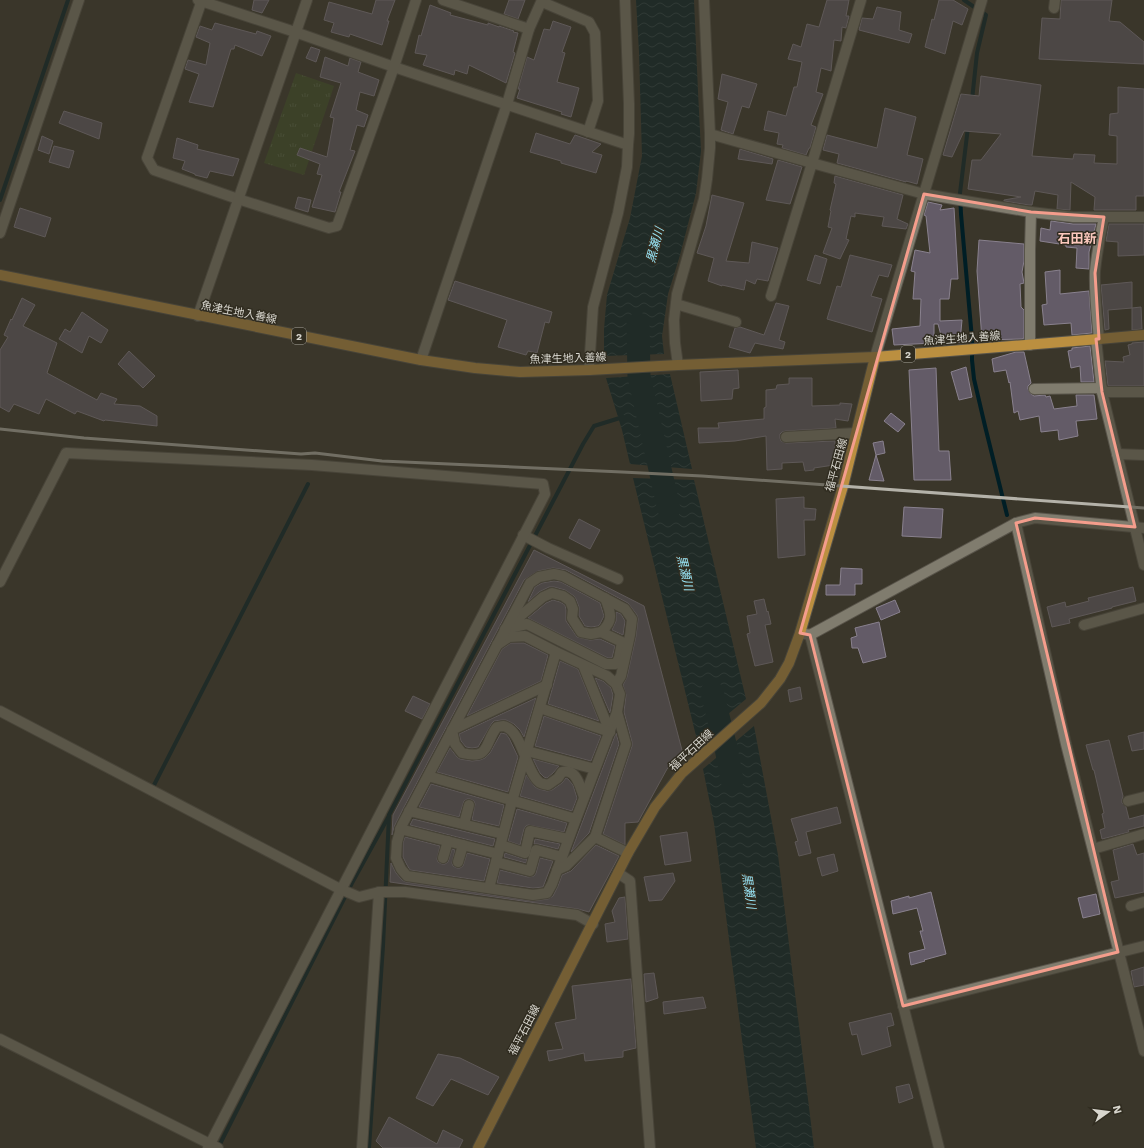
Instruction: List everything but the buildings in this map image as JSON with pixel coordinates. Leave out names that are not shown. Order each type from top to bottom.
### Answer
[{"type":"main road","name":"魚津生地入善線","points":[[0,275],[421,360],[475,368],[520,372],[601,370],[675,365],[875,357],[1144,335]]},
{"type":"main road","name":"福平石田線","points":[[478,1148],[628,853],[655,807],[682,773],[761,703],[780,679],[805,634],[875,357]]},
{"type":"street","points":[[0,233],[79,0]]},
{"type":"street","points":[[416,0],[394,67],[337,226],[329,228],[154,170],[147,158],[201,0],[394,67],[628,145]]},
{"type":"street","points":[[198,316],[307,0]]},
{"type":"street","points":[[443,0],[529,29]]},
{"type":"street","points":[[589,370],[592,307],[618,213],[627,167],[629,104],[625,0]]},
{"type":"street","points":[[675,365],[674,320],[677,294],[708,179],[710,134],[704,0]]},
{"type":"street","points":[[771,296],[862,0]]},
{"type":"street","points":[[875,357],[982,0]]},
{"type":"street","points":[[421,360],[506,104],[529,29],[542,1],[589,22],[595,33],[598,101],[588,132]]},
{"type":"street","points":[[710,134],[924,194],[1031,212],[1073,216],[1144,217]]},
{"type":"street","points":[[1030,344],[1031,212]]},
{"type":"street","points":[[1104,217],[1098,246],[1095,273],[1097,339],[1102,390],[1117,454],[1139,528],[1144,564]]},
{"type":"street","points":[[676,304],[736,322]]},
{"type":"street","points":[[1034,389],[1144,392]]},
{"type":"street","points":[[786,437],[856,433]]},
{"type":"street","points":[[0,582],[66,453],[312,465],[543,484],[545,494],[340,889],[212,1147],[0,1039]]},
{"type":"street","points":[[1117,454],[1144,455]]},
{"type":"street","points":[[939,1148],[805,634],[1016,523],[1035,518],[1139,528]]},
{"type":"street","points":[[1016,523],[1092,849],[1144,1051]]},
{"type":"street","points":[[523,535],[548,548],[618,579]]},
{"type":"street","points":[[497,645],[509,637],[525,636],[607,676],[616,684],[620,694],[617,712],[610,732],[552,884],[546,893],[533,895],[407,876],[400,869],[396,858],[400,829],[505,629],[530,583],[540,577],[554,574],[563,576],[625,608],[632,619],[621,676],[616,684]]},
{"type":"street","points":[[505,629],[543,597],[552,593],[563,596],[570,601],[573,609],[572,618],[581,632],[591,634],[601,632],[608,626],[611,615],[605,598]]},
{"type":"street","points":[[1084,625],[1144,608]]},
{"type":"street","points":[[505,629],[527,624],[606,664],[616,664],[620,658],[622,642],[601,632]]},
{"type":"street","points":[[489,888],[512,801],[556,652]]},
{"type":"street","points":[[583,665],[610,732]]},
{"type":"street","points":[[452,730],[547,685]]},
{"type":"street","points":[[540,708],[610,732]]},
{"type":"street","points":[[0,712],[340,889],[359,897],[379,892],[405,892],[577,915],[593,924]]},
{"type":"street","points":[[557,870],[566,866],[595,837],[626,744],[617,712]]},
{"type":"street","points":[[452,730],[455,744],[462,753],[472,756],[480,754],[486,748],[492,733],[497,727],[504,726],[511,730],[517,737],[539,783],[548,785],[558,778],[562,772],[569,772],[578,782],[584,797]]},
{"type":"street","points":[[526,755],[595,769]]},
{"type":"street","points":[[428,776],[576,819]]},
{"type":"street","points":[[1128,801],[1144,797]]},
{"type":"street","points":[[464,824],[469,805]]},
{"type":"street","points":[[409,811],[504,834]]},
{"type":"street","points":[[400,829],[498,854],[530,871],[536,850],[562,857]]},
{"type":"street","points":[[498,854],[525,853],[530,831],[568,839]]},
{"type":"street","points":[[1092,849],[1144,834]]},
{"type":"street","points":[[595,837],[628,853]]},
{"type":"street","points":[[443,858],[448,841]]},
{"type":"street","points":[[458,862],[464,845]]},
{"type":"street","points":[[618,873],[630,881],[650,1148]]},
{"type":"street","points":[[362,1148],[379,892]]},
{"type":"street","points":[[1131,906],[1144,902]]},
{"type":"street","points":[[903,1006],[1144,946]]},
{"type":"highlighted area","points":[[924,194],[1031,212],[1104,217],[1095,273],[1099,339],[1096,339],[1102,392],[1135,527],[1035,518],[1016,523],[1118,952],[903,1006],[810,635],[800,633]]},
{"type":"green space","points":[[296,73],[334,86],[304,175],[264,163]]},
{"type":"water","points":[[636,0],[694,0],[701,151],[696,193],[668,294],[662,336],[664,354],[604,356],[604,329],[607,295],[630,218],[642,156]]},
{"type":"water","points":[[670,374],[692,469],[630,464],[622,430],[606,378]]},
{"type":"water","points":[[633,478],[694,480],[746,699],[697,740]]},
{"type":"water","points":[[754,726],[778,855],[814,1148],[756,1148],[714,823],[703,769]]},
{"type":"waterway","points":[[0,200],[68,0]]},
{"type":"waterway","points":[[964,0],[986,15],[977,53],[972,100]]},
{"type":"waterway","points":[[968,127],[960,193],[972,339],[972,360],[974,379],[1007,515]]},
{"type":"waterway","name":"黒瀬川","points":[[638,324],[639,376],[669,509]]},
{"type":"waterway","points":[[369,1148],[383,946],[389,815],[583,444],[594,426],[623,417]]},
{"type":"waterway","points":[[152,789],[308,484]]},
{"type":"waterway","name":"黒瀬川","points":[[712,692],[726,748],[732,780]]},
{"type":"waterway","points":[[218,1148],[352,883],[389,816]]},
{"type":"railway","points":[[0,429],[84,438],[301,454],[315,453],[382,461],[702,476],[1144,508]]},
{"type":"district","name":"石田新","points":[[1077,238]]}]
